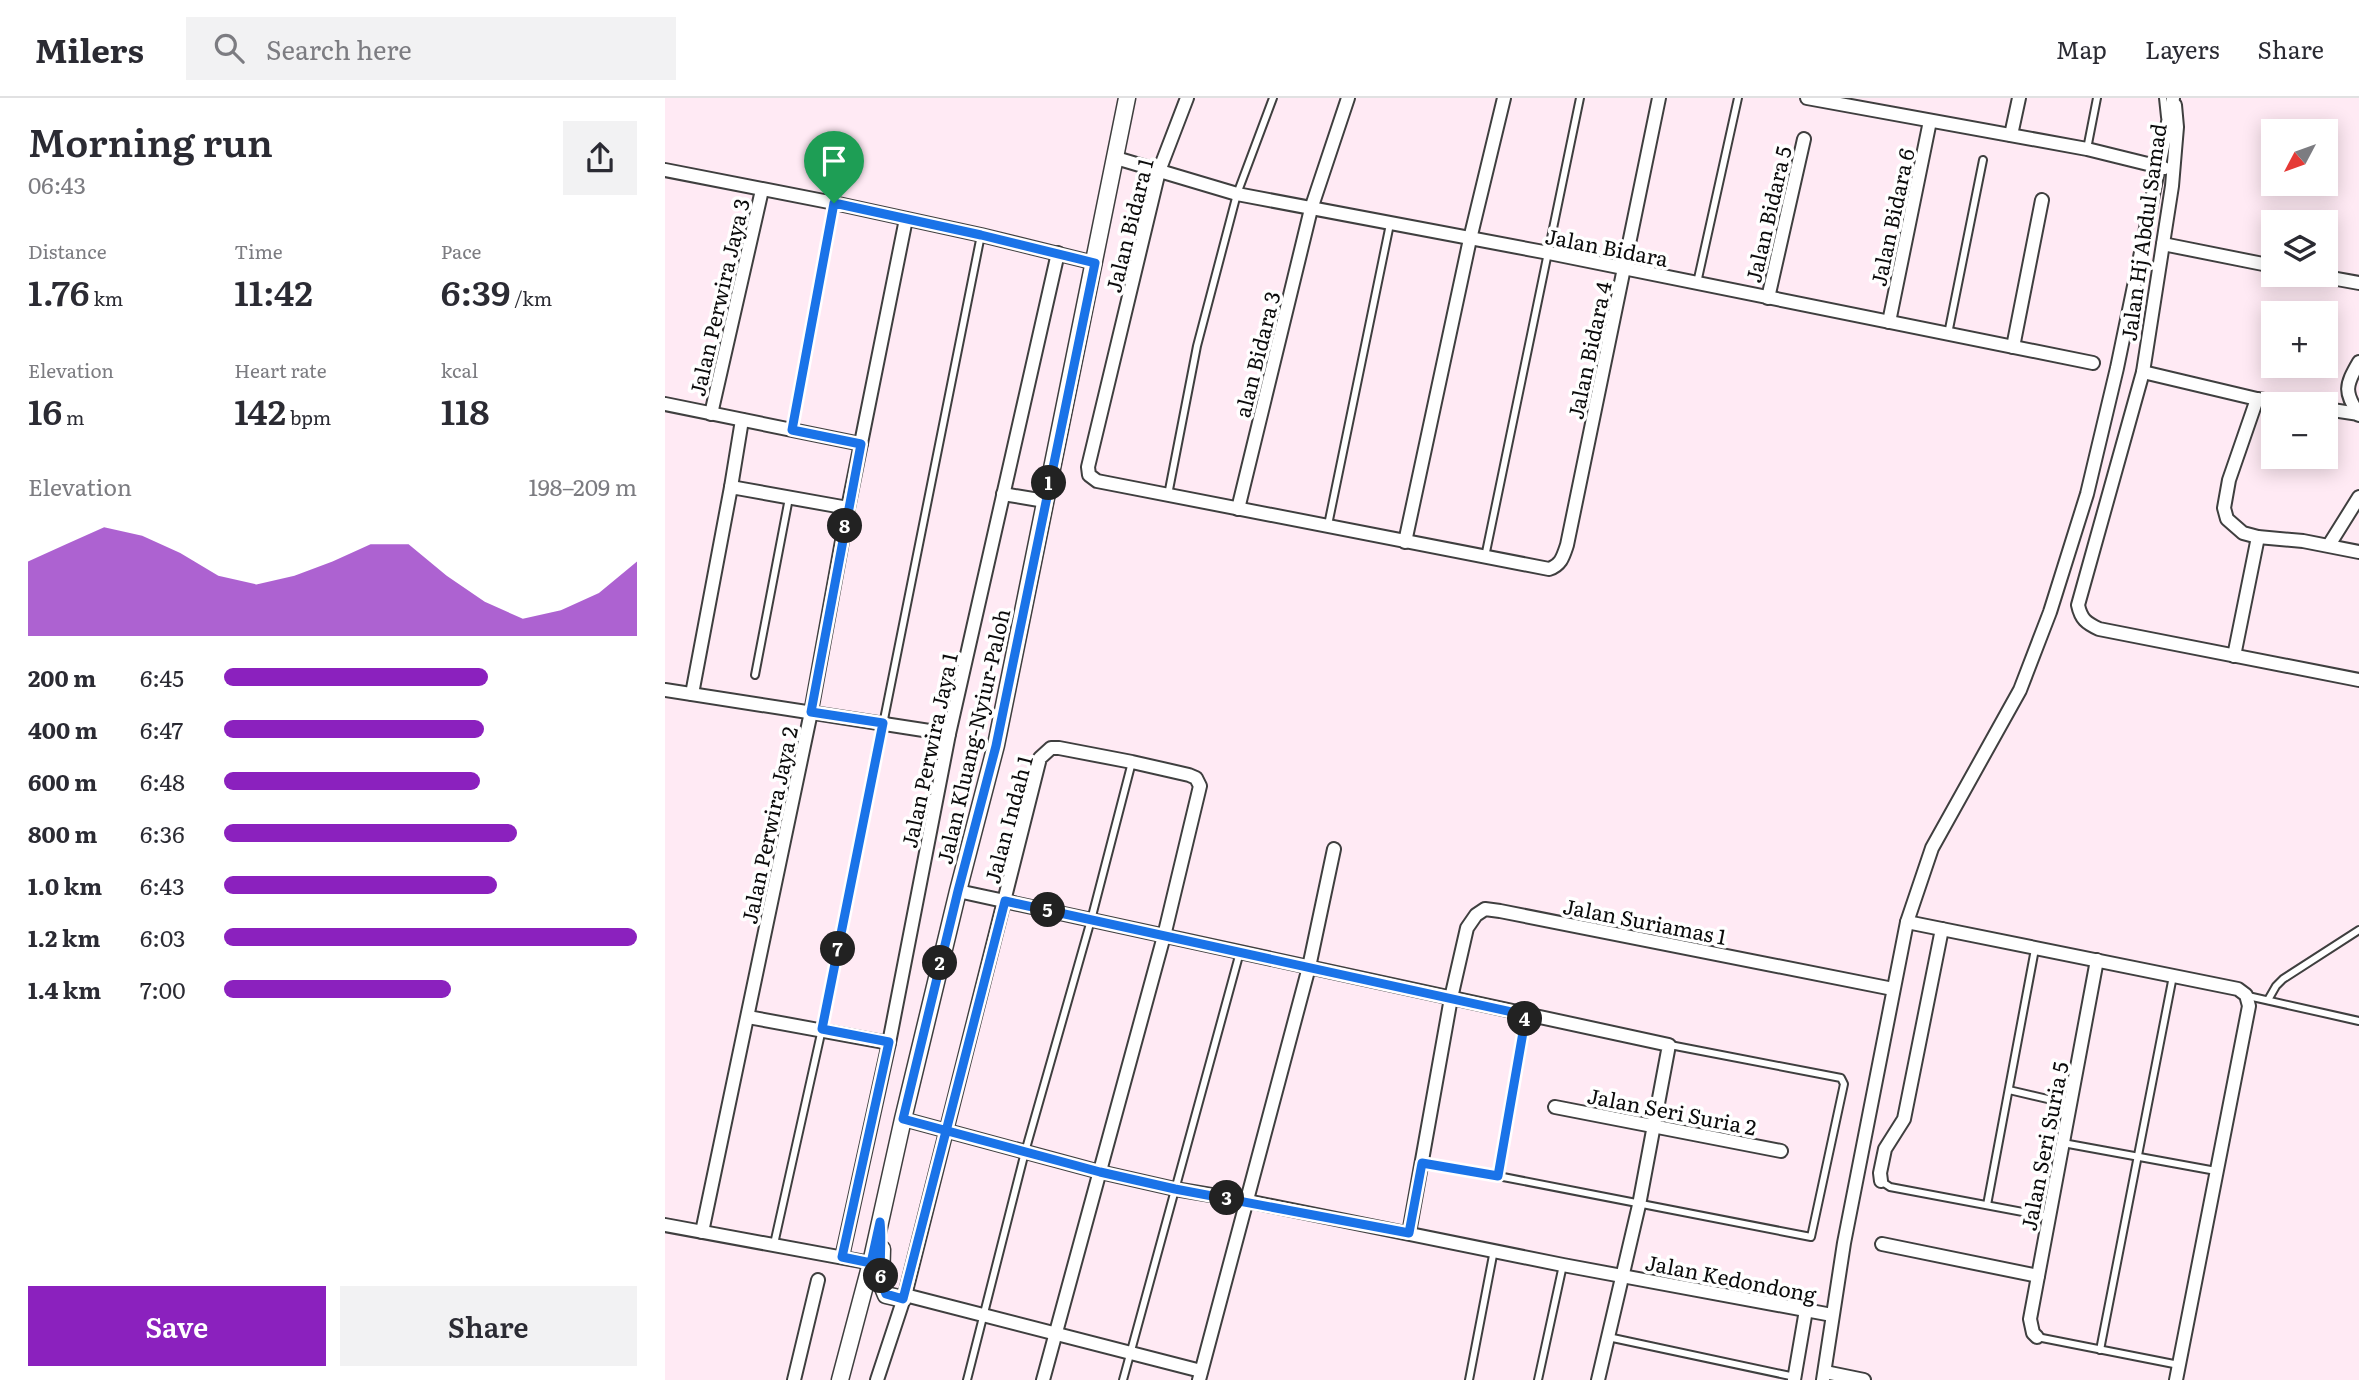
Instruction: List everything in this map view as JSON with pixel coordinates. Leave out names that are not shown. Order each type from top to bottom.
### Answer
[{"type":"street","name":"Jalan Kluang-Nyiur-Paloh","points":[[840,1380],[871,1263],[958,891],[996,746],[1128,98]]},
{"type":"street","name":"Jalan Bidara 1","points":[[1168,495],[1097,481],[1089,475],[1088,467],[1159,171],[1187,98]]},
{"type":"street","name":"alan Bidara 3","points":[[1238,509],[1311,209],[1348,98]]},
{"type":"street","points":[[1405,542],[1470,239],[1504,98]]},
{"type":"street","name":"Jalan Bidara 4","points":[[1485,557],[1549,569],[1562,560],[1659,98]]},
{"type":"street","points":[[1807,98],[1864,103],[1930,121],[2087,149],[2173,171]]},
{"type":"street","points":[[2011,135],[2019,98]]},
{"type":"street","points":[[1864,1380],[1824,1376],[1844,1243],[1907,922],[1932,848],[2020,690],[2050,612],[2087,494],[2173,98]]},
{"type":"street","name":"Jalan Hj Abdul Samad","points":[[2173,98],[2177,127],[2173,171],[2143,372],[2078,605],[2080,617],[2099,629],[2234,656]]},
{"type":"street","name":"Jalan Bidara 6","points":[[1889,322],[1930,121]]},
{"type":"street","name":"Jalan Bidara 5","points":[[1768,298],[1804,139]]},
{"type":"street","name":"Jalan Bidara","points":[[1116,158],[1237,194],[1549,253],[2093,363]]},
{"type":"street","points":[[665,170],[834,203],[1095,263]]},
{"type":"street","name":"Jalan Perwira Jaya 3","points":[[711,414],[762,190]]},
{"type":"street","points":[[2014,347],[2042,200]]},
{"type":"street","name":"Jalan Perwira Jaya 2","points":[[702,1231],[811,712],[848,508],[906,219]]},
{"type":"street","points":[[2162,244],[2261,264]]},
{"type":"street","name":"Jalan Perwira Jaya 1","points":[[842,1257],[889,1042],[949,734],[1058,253]]},
{"type":"street","points":[[2338,280],[2359,284]]},
{"type":"street","points":[[2359,362],[2348,383],[2350,401],[2359,415]]},
{"type":"street","points":[[2143,372],[2261,400]]},
{"type":"street","points":[[2257,399],[2229,480],[2224,508],[2227,519],[2243,533],[2258,537],[2329,545],[2359,552]]},
{"type":"street","points":[[665,404],[861,444]]},
{"type":"street","points":[[2338,411],[2359,415]]},
{"type":"street","points":[[692,694],[742,420]]},
{"type":"street","points":[[731,487],[848,508]]},
{"type":"street","points":[[1003,494],[1045,502]]},
{"type":"street","points":[[1168,495],[1485,557]]},
{"type":"street","points":[[2329,545],[2359,497]]},
{"type":"street","points":[[2258,537],[2234,656],[2359,680]]},
{"type":"street","points":[[665,690],[949,734]]},
{"type":"street","name":"Jalan Indah 1","points":[[1005,901],[1040,758],[1045,751],[1059,748],[1132,762]]},
{"type":"street","points":[[1043,1380],[1164,936],[1200,782],[1189,775],[1132,762]]},
{"type":"street","points":[[880,1222],[881,1283],[886,1294],[1055,1333],[1200,1375],[1309,967],[1334,849]]},
{"type":"street","points":[[958,891],[1669,1045],[1639,1205],[1598,1380]]},
{"type":"street","points":[[877,1380],[904,1297],[1005,901]]},
{"type":"street","name":"Jalan Suriamas 1","points":[[1451,998],[1467,928],[1476,915],[1485,909],[1893,989]]},
{"type":"street","points":[[1907,922],[2238,989],[2246,995],[2249,1006],[2176,1380]]},
{"type":"street","points":[[1881,1181],[1885,1149],[1905,1119],[1942,929]]},
{"type":"street","name":"Jalan Seri Suria 5","points":[[2037,1337],[2033,1333],[2030,1320],[2097,960]]},
{"type":"street","points":[[1409,1233],[1451,998]]},
{"type":"street","points":[[748,1017],[889,1042]]},
{"type":"street","name":"Jalan Seri Suria 2","points":[[1555,1107],[1781,1151]]},
{"type":"street","name":"Jalan Kedondong","points":[[903,1119],[1100,1172],[1175,1189],[1832,1315]]},
{"type":"street","points":[[665,1225],[871,1263]]},
{"type":"street","points":[[1882,1244],[2038,1276]]},
{"type":"street","points":[[794,1380],[818,1280]]},
{"type":"street","points":[[1794,1379],[1806,1310]]},
{"type":"lane","points":[[1168,495],[1197,345],[1237,194],[1273,98]]},
{"type":"lane","points":[[1485,557],[1580,98]]},
{"type":"lane","points":[[1697,283],[1738,98]]},
{"type":"lane","points":[[2087,149],[2097,98]]},
{"type":"lane","points":[[2163,98],[2166,130]]},
{"type":"lane","points":[[1948,334],[1983,160]]},
{"type":"lane","points":[[792,430],[834,203]]},
{"type":"lane","points":[[1327,527],[1390,223]]},
{"type":"lane","points":[[773,1246],[822,1029],[981,235]]},
{"type":"lane","points":[[755,675],[789,496]]},
{"type":"lane","points":[[967,1380],[1025,1152],[1091,920],[1132,762]]},
{"type":"lane","points":[[2268,1000],[2283,979],[2359,930]]},
{"type":"lane","points":[[1987,1205],[2035,948]]},
{"type":"lane","points":[[1123,1380],[1240,952]]},
{"type":"lane","points":[[2100,1350],[2173,976]]},
{"type":"lane","points":[[2246,995],[2359,1021]]},
{"type":"lane","points":[[1498,1176],[1526,1015]]},
{"type":"lane","points":[[1422,1163],[1811,1237],[1844,1084],[1841,1078],[1669,1045]]},
{"type":"lane","points":[[2009,1090],[2071,1104]]},
{"type":"lane","points":[[2063,1143],[2216,1171]]},
{"type":"lane","points":[[1881,1181],[1890,1187],[2049,1217]]},
{"type":"lane","points":[[1469,1380],[1494,1250]]},
{"type":"lane","points":[[1538,1380],[1563,1265]]},
{"type":"lane","points":[[1608,1337],[1794,1379]]},
{"type":"lane","points":[[2037,1337],[2179,1365]]},
{"type":"route","points":[[834,203],[792,430],[861,444],[811,712],[883,723],[822,1029],[889,1042],[842,1257],[871,1263],[880,1222],[881,1283],[886,1294],[903,1299],[946,1131],[1005,901],[1526,1015],[1498,1176],[1422,1163],[1409,1233],[1175,1189],[1100,1172],[946,1131],[903,1119],[996,746],[1095,263],[834,203]]}]
